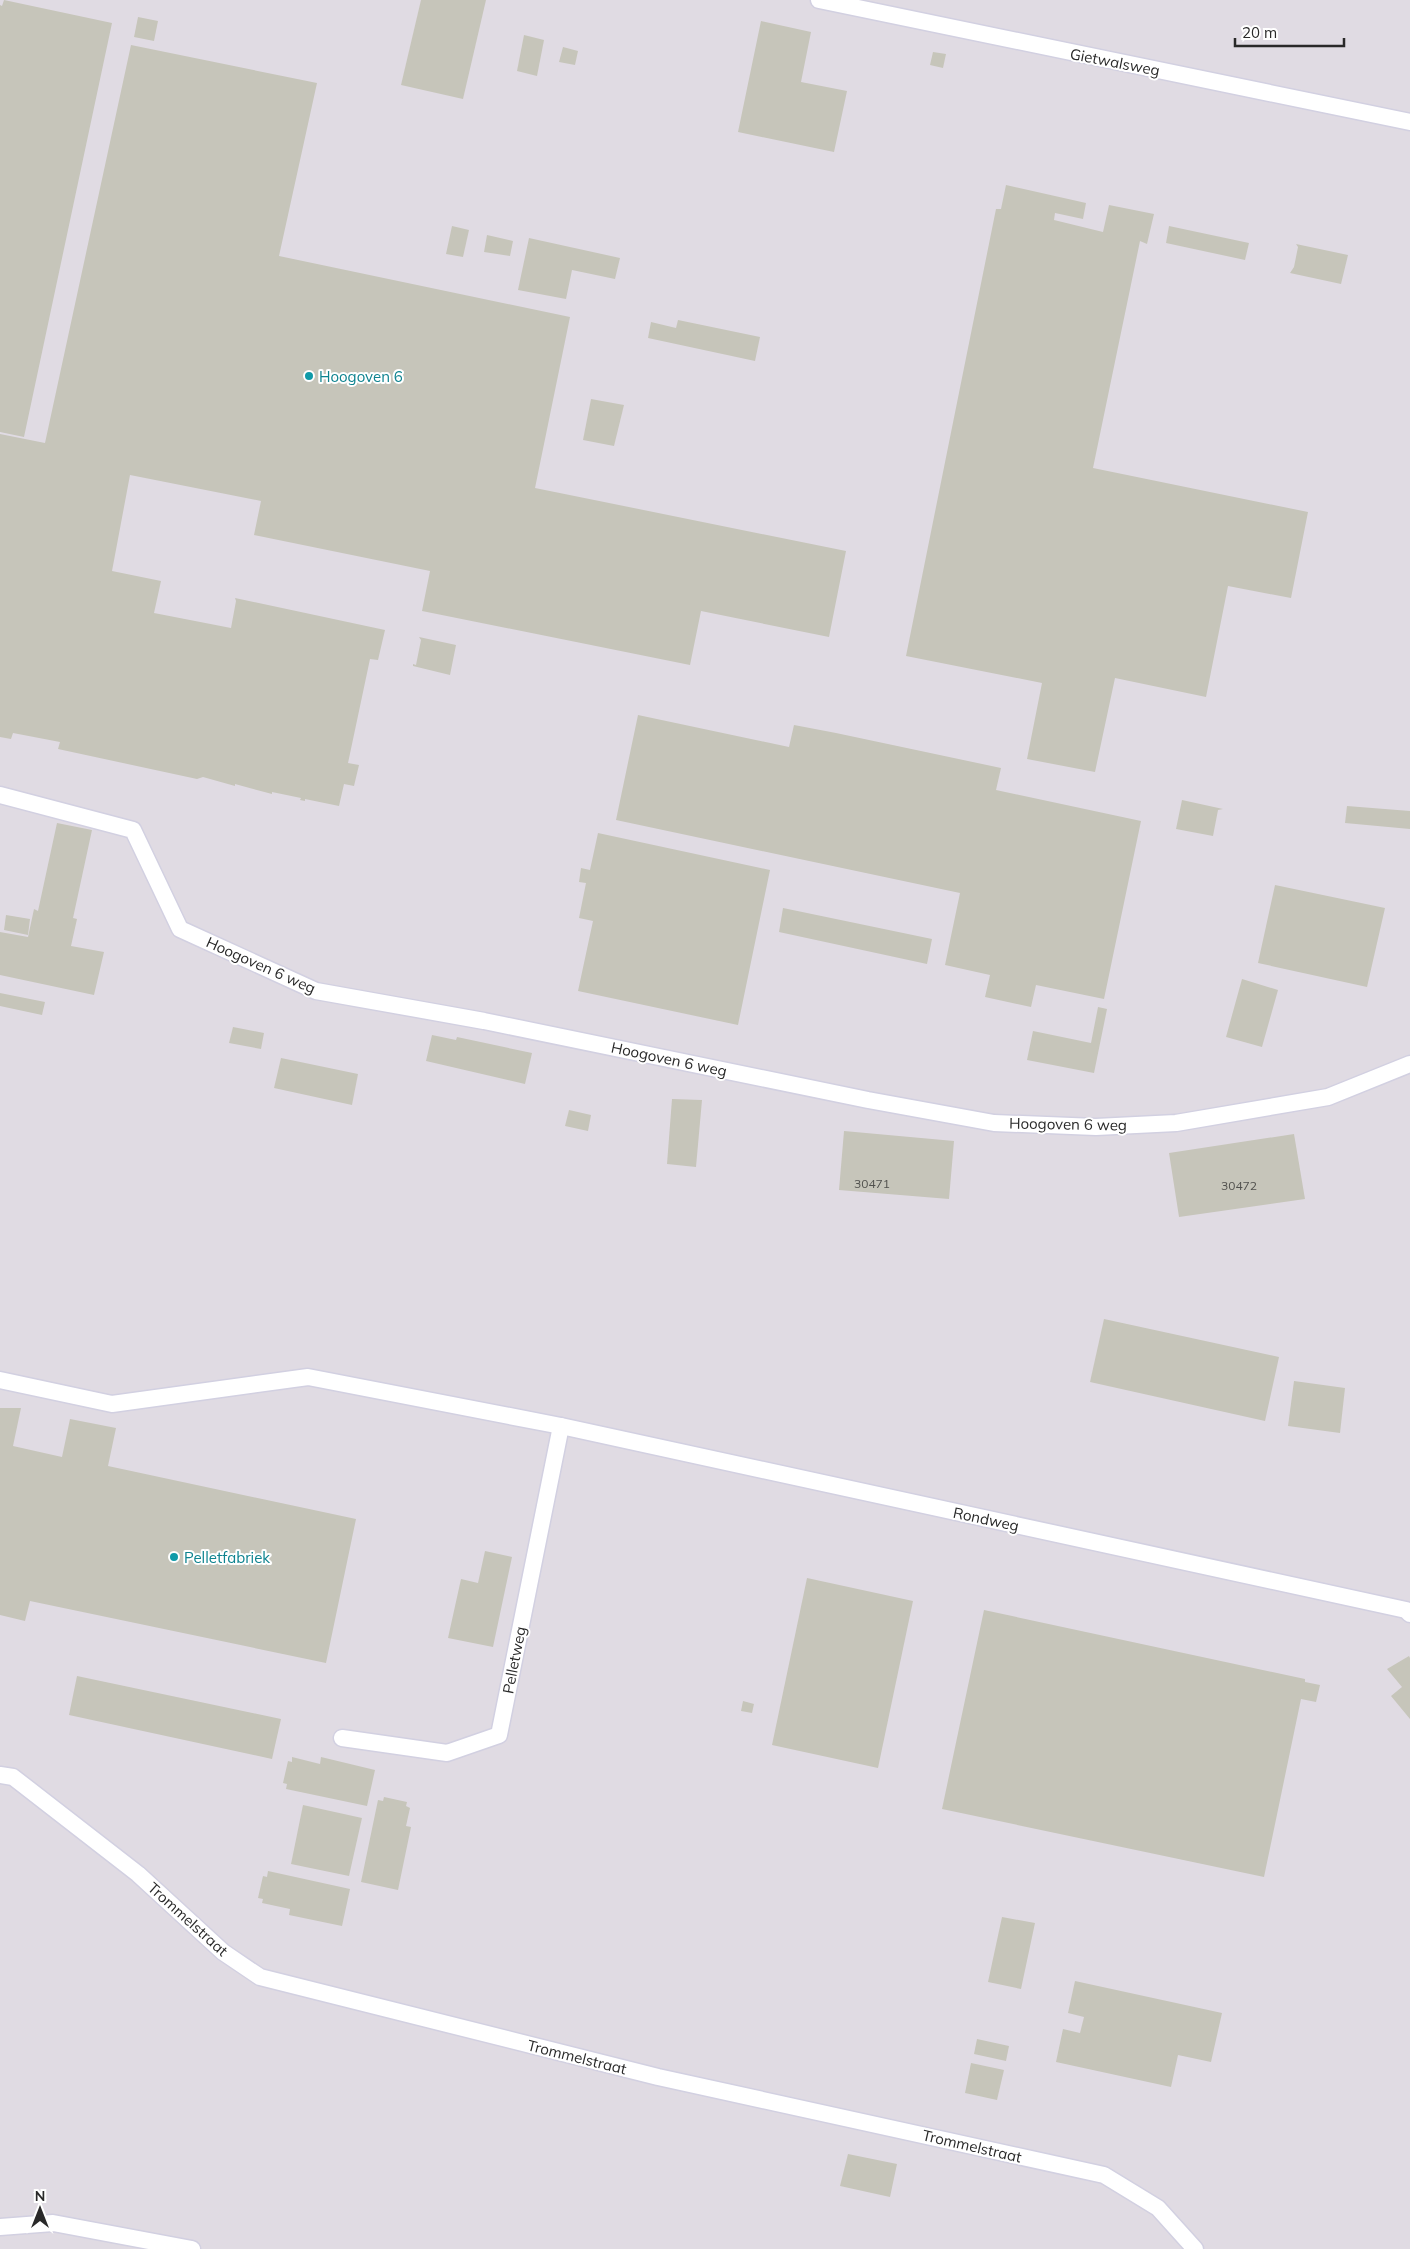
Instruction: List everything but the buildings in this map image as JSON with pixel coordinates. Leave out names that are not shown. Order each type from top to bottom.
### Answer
[{"type":"lane","name":"Gietwalsweg","points":[[820,0],[1410,122]]},
{"type":"lane","name":"Hoogoven 6 weg","points":[[0,795],[133,830],[180,929],[316,991],[493,1023],[868,1100],[994,1123],[1096,1127],[1176,1123],[1328,1097],[1410,1064]]},
{"type":"lane","name":"Rondweg","points":[[0,1380],[112,1404],[308,1376],[561,1426],[1397,1608],[1406,1610],[1410,1614]]},
{"type":"lane","name":"Pelletweg","points":[[342,1738],[447,1753],[499,1735],[561,1426]]},
{"type":"lane","name":"Trommelstraat","points":[[0,1775],[13,1777],[138,1874],[223,1952],[260,1977],[658,2077],[1104,2175],[1158,2208],[1195,2249]]},
{"type":"lane","points":[[0,2227],[54,2224],[192,2249]]},
{"type":"shaded area","points":[[0,0],[1410,0],[1410,2249],[0,2249]]},
{"type":"place","name":"Hoogoven 6","points":[[309,376]]},
{"type":"place","name":"Pelletfabriek","points":[[174,1557]]}]
